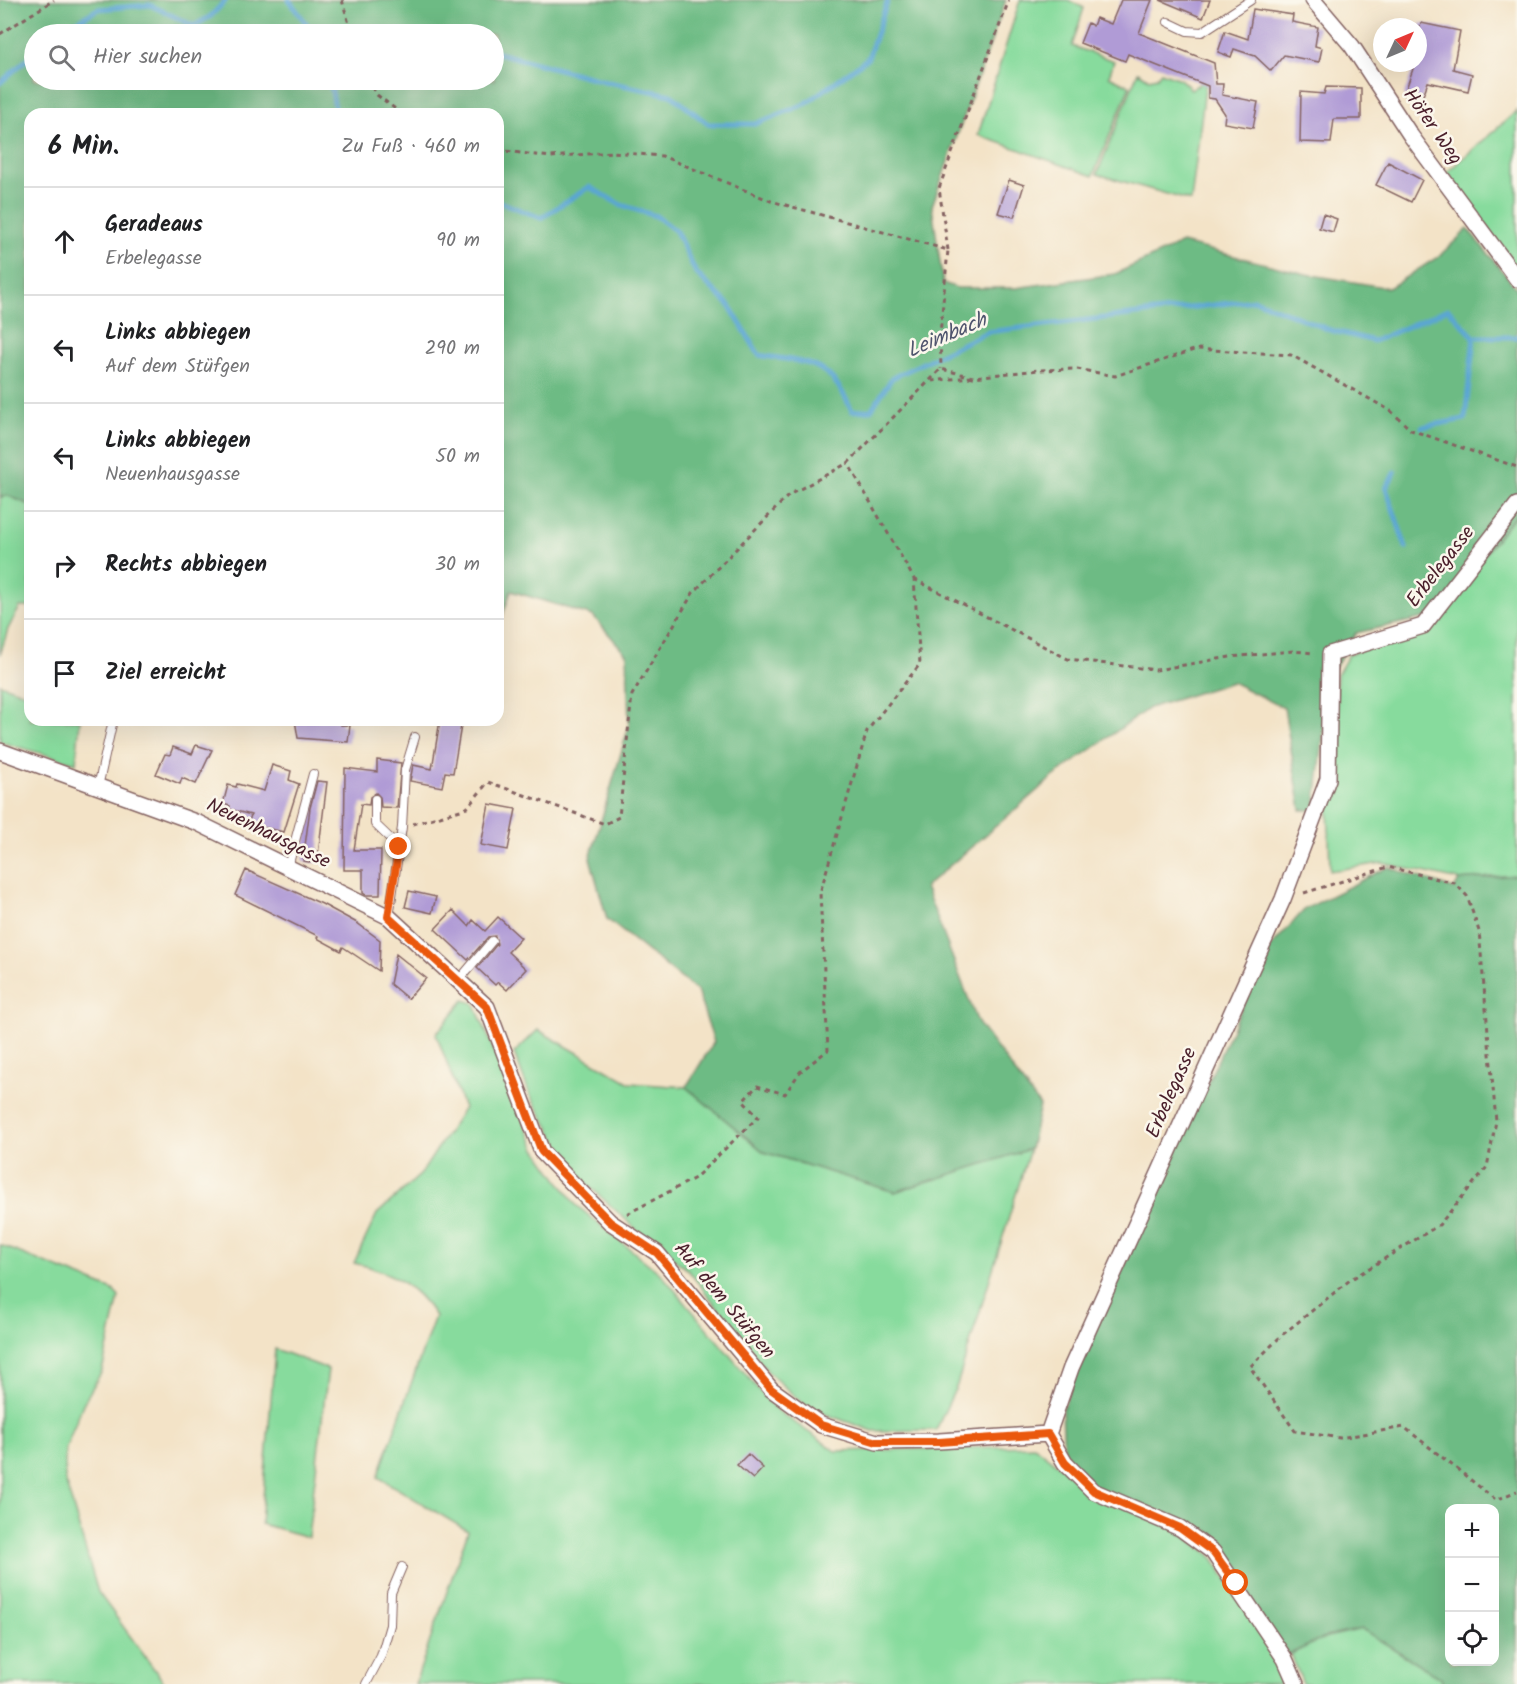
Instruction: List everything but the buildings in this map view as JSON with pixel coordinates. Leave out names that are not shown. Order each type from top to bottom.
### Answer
[{"type":"street","name":"Höfer Weg","points":[[1313,0],[1352,46],[1412,136],[1517,279]]},
{"type":"street","name":"Erbelegasse","points":[[1048,1434],[1071,1368],[1283,899],[1328,779],[1330,654],[1423,626],[1517,505]]},
{"type":"street","name":"Neuenhausgasse","points":[[0,751],[198,823],[388,917],[487,1007]]},
{"type":"street","name":"Auf dem Stüfgen","points":[[487,1007],[542,1152],[610,1222],[657,1253],[771,1389],[821,1425],[877,1442],[939,1442],[1048,1434]]},
{"type":"street","points":[[1048,1434],[1065,1463],[1094,1491],[1180,1528],[1213,1552],[1285,1659],[1296,1684]]},
{"type":"lane","points":[[1168,22],[1187,31],[1202,32],[1251,0]]},
{"type":"lane","points":[[98,787],[112,726]]},
{"type":"lane","points":[[388,917],[402,827],[405,770],[415,737]]},
{"type":"lane","points":[[288,867],[313,774]]},
{"type":"lane","points":[[375,799],[375,824],[399,847]]},
{"type":"lane","points":[[458,981],[492,941]]},
{"type":"lane","points":[[366,1684],[381,1656],[390,1625],[391,1593],[402,1568]]},
{"type":"path","points":[[0,34],[54,0]]},
{"type":"path","points":[[342,0],[349,24]]},
{"type":"path","points":[[402,827],[466,808],[488,782],[605,824],[619,817],[632,695],[693,593],[789,495],[848,463],[941,369],[940,334],[948,250],[939,188],[1009,0]]},
{"type":"path","points":[[374,90],[394,108]]},
{"type":"path","points":[[504,151],[551,157],[612,152],[662,156],[771,201],[948,250]]},
{"type":"path","points":[[930,382],[1039,370],[1077,369],[1115,376],[1197,349],[1291,355],[1391,411],[1411,429],[1517,467]]},
{"type":"path","points":[[941,369],[973,377]]},
{"type":"path","points":[[610,1222],[695,1178],[758,1117],[743,1101],[757,1086],[785,1094],[800,1072],[828,1050],[820,893],[867,731],[920,664],[914,579],[848,463]]},
{"type":"path","points":[[914,579],[1068,659],[1156,670],[1230,657],[1283,652],[1330,654]]},
{"type":"path","points":[[1283,899],[1388,867],[1455,883],[1467,896],[1479,931],[1496,1121],[1487,1167],[1438,1225],[1350,1280],[1282,1335],[1250,1367],[1295,1431],[1340,1438],[1404,1427],[1496,1500],[1517,1491]]},
{"type":"green space","points":[[0,0],[1006,0],[932,206],[943,283],[957,288],[1015,288],[1115,274],[1182,243],[1306,274],[1389,288],[1438,257],[1468,229],[1517,289],[1517,513],[1433,616],[1356,633],[1330,676],[1315,810],[1301,810],[1284,708],[1232,682],[1149,708],[1053,777],[925,887],[978,1023],[1040,1106],[1030,1149],[895,1192],[764,1152],[686,1087],[714,1042],[697,991],[607,919],[590,858],[629,726],[627,655],[593,616],[511,591],[504,611],[504,108],[24,108],[24,502],[9,496],[0,497]]},
{"type":"green space","points":[[1020,0],[1068,0],[1084,8],[1072,46],[1114,61],[1109,76],[1130,86],[1093,176],[978,135]]},
{"type":"green space","points":[[1138,72],[1149,79],[1157,77],[1161,72],[1180,79],[1191,89],[1206,80],[1191,201],[1097,174]]},
{"type":"green space","points":[[1517,111],[1517,269],[1447,172]]},
{"type":"green space","points":[[9,496],[24,502],[24,607],[20,607],[8,629],[0,655],[0,497]]},
{"type":"green space","points":[[1517,513],[1517,875],[1459,880],[1382,863],[1330,871],[1328,801],[1337,675],[1349,654],[1425,630]]},
{"type":"green space","points":[[0,684],[24,693],[24,726],[79,726],[76,763],[0,742]]},
{"type":"green space","points":[[1388,867],[1454,889],[1459,880],[1517,875],[1517,1684],[1443,1684],[1441,1678],[1362,1629],[1326,1637],[1288,1655],[1214,1551],[1096,1488],[1064,1455],[1062,1410],[1077,1369],[1268,950],[1305,909]]},
{"type":"green space","points":[[464,1000],[474,1003],[536,1149],[576,1205],[662,1275],[775,1409],[836,1451],[1034,1446],[1092,1492],[1177,1531],[1211,1555],[1279,1659],[1289,1684],[415,1684],[468,1531],[378,1477],[435,1316],[419,1295],[400,1280],[379,1270],[354,1263],[377,1214],[421,1174],[464,1108],[436,1034]]},
{"type":"green space","points":[[538,1030],[630,1083],[686,1087],[764,1152],[895,1192],[1030,1149],[957,1385],[936,1430],[873,1431],[808,1408],[769,1373],[688,1270],[637,1230],[576,1174],[530,1095],[514,1053]]},
{"type":"green space","points":[[0,1245],[113,1290],[119,1297],[102,1371],[83,1404],[65,1450],[65,1480],[98,1592],[165,1684],[0,1684]]},
{"type":"green space","points":[[275,1349],[328,1369],[308,1537],[261,1524]]},
{"type":"green space","points":[[1362,1629],[1441,1678],[1443,1684],[1303,1684],[1291,1654],[1326,1637]]},
{"type":"waterway","name":"Leimbach","points":[[197,24],[211,16],[226,0]]},
{"type":"waterway","name":"Leimbach","points":[[289,0],[307,24]]},
{"type":"waterway","points":[[504,55],[608,82],[671,95],[708,124],[755,124],[805,104],[868,58],[888,0]]},
{"type":"waterway","name":"Leimbach","points":[[73,24],[98,9],[150,5],[190,24]]},
{"type":"waterway","name":"Leimbach","points":[[0,83],[24,62]]},
{"type":"waterway","name":"Leimbach","points":[[332,90],[335,108]]},
{"type":"waterway","name":"Leimbach","points":[[504,203],[541,218],[589,187],[621,205],[656,216],[676,231],[696,273],[729,305],[759,355],[805,363],[826,373],[844,394],[852,411],[871,410],[892,378],[987,332],[1255,300],[1330,330],[1374,341],[1448,309],[1474,337],[1517,337]]},
{"type":"waterway","points":[[1422,427],[1465,419],[1474,337]]},
{"type":"waterway","points":[[1395,472],[1386,488],[1406,548]]},
{"type":"route","points":[[399,847],[388,917],[487,1007],[542,1152],[610,1222],[657,1253],[771,1389],[821,1425],[877,1442],[939,1442],[1048,1434],[1065,1463],[1094,1491],[1180,1528],[1213,1552],[1236,1583]]}]
